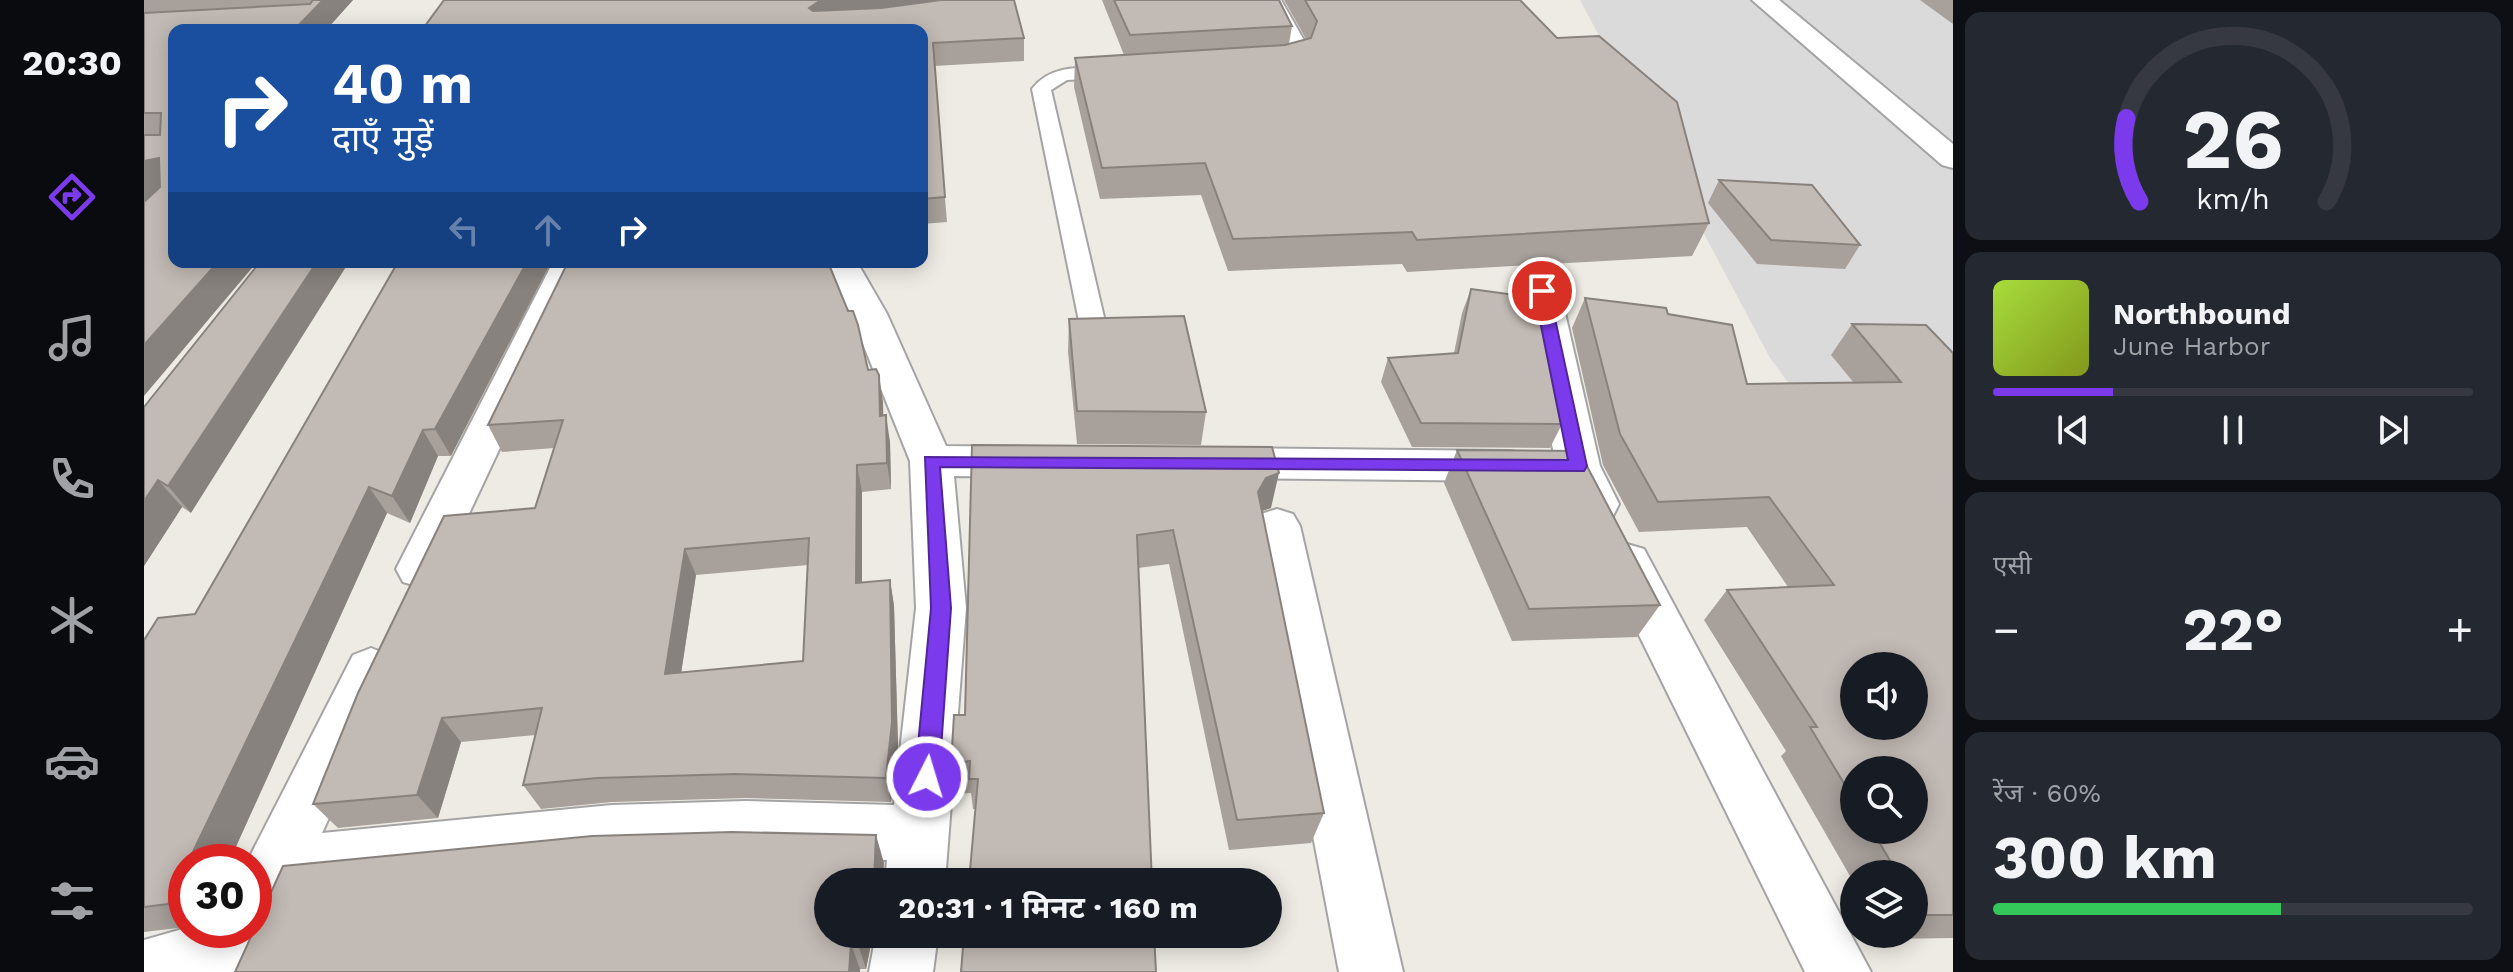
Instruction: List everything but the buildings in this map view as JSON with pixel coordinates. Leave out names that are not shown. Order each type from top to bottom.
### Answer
[{"type":"street","points":[[1764,0],[1953,159]]},
{"type":"street","points":[[272,875],[567,268]]},
{"type":"street","points":[[272,919],[612,833],[746,829],[918,857],[941,608],[931,461],[869,314],[843,268]]},
{"type":"street","points":[[1542,291],[1578,466],[1839,972]]},
{"type":"street","points":[[931,461],[1073,462]]},
{"type":"street","points":[[1183,463],[1578,466]]},
{"type":"street","points":[[1277,526],[1371,972]]},
{"type":"street","points":[[144,972],[197,948]]},
{"type":"street","points":[[901,972],[905,948]]},
{"type":"lane","points":[[1264,67],[1299,60],[1300,49],[1273,0]]},
{"type":"lane","points":[[1093,326],[1041,89],[1047,80],[1061,76],[1139,72]]},
{"type":"shaded area","points":[[1580,0],[1953,0],[1953,607],[1770,358]]},
{"type":"route","points":[[927,777],[941,608],[931,461],[1578,466],[1542,291]]}]
